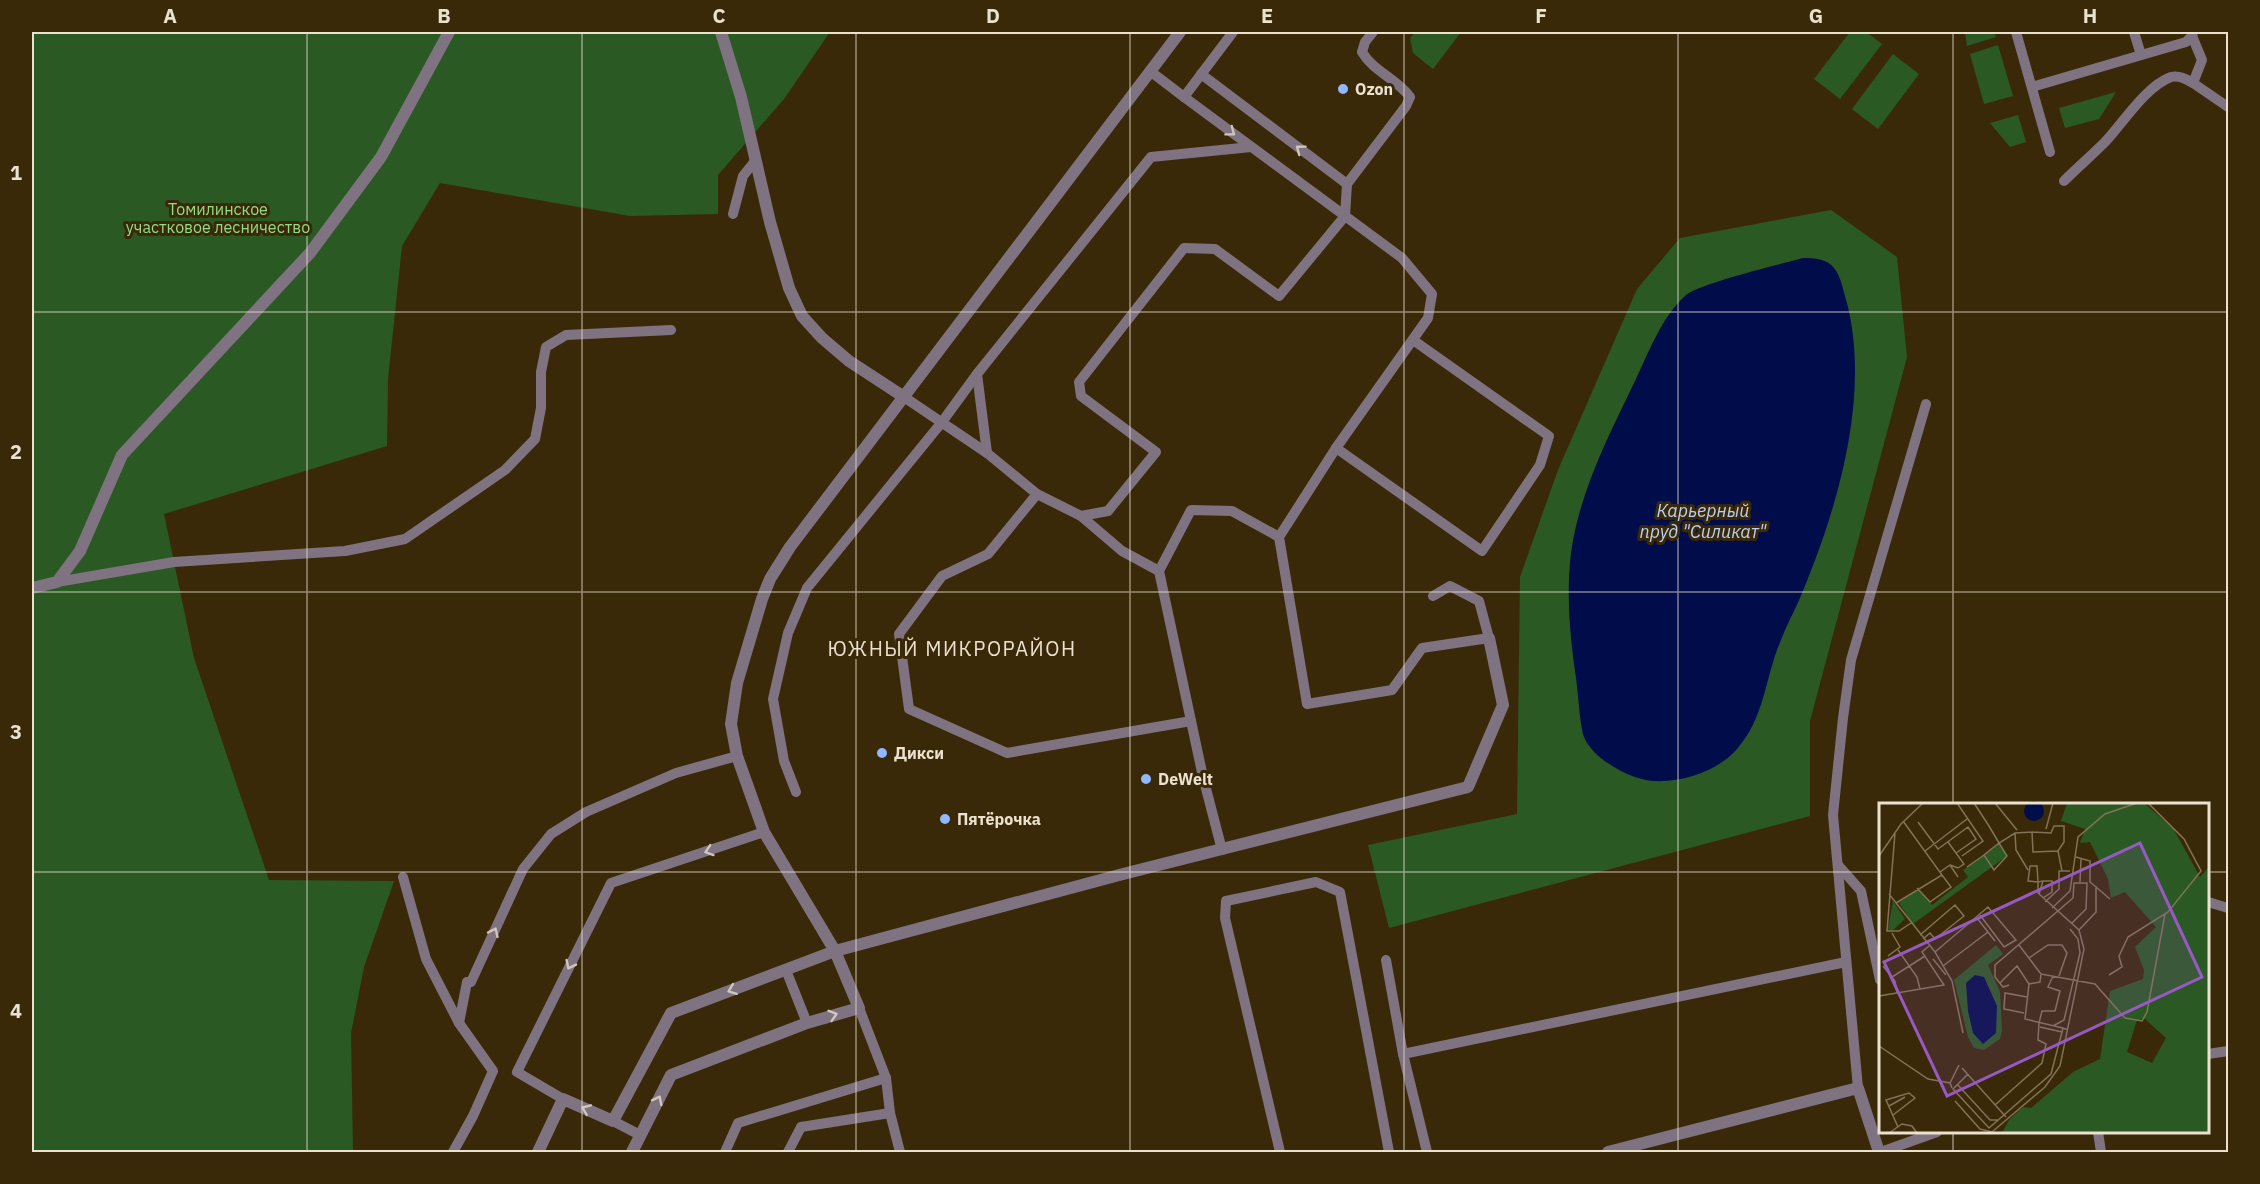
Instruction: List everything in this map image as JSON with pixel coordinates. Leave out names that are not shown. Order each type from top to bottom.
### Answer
[{"type":"street","points":[[32,588],[57,582],[80,551],[122,455],[310,253],[381,158],[449,32]]},
{"type":"street","points":[[721,32],[741,97],[755,161],[789,288],[802,316],[822,338],[849,361],[904,397]]},
{"type":"street","points":[[632,1152],[670,1075],[807,1023],[859,1008],[835,951],[764,832],[737,756],[731,724],[737,683],[749,639],[770,579],[790,547],[1180,32]]},
{"type":"street","points":[[538,1152],[563,1099],[613,1120],[671,1013],[835,951],[1468,787],[1503,705],[1489,638]]},
{"type":"street","points":[[1608,1152],[1858,1088],[1880,1152]]},
{"type":"lane","points":[[1184,97],[1233,32]]},
{"type":"lane","points":[[1081,516],[1108,511],[1156,452],[1081,396],[1079,382],[1184,248],[1215,249],[1279,296],[1345,216],[1347,184],[1406,106],[1410,97],[1403,86],[1367,59],[1362,51],[1365,42],[1373,32]]},
{"type":"lane","points":[[2016,32],[2050,152]]},
{"type":"lane","points":[[2134,32],[2141,55]]},
{"type":"lane","points":[[2032,87],[2186,42],[2192,34]]},
{"type":"lane","points":[[2192,34],[2202,60],[2193,83]]},
{"type":"lane","points":[[1150,71],[1402,258],[1431,294],[1428,318],[1336,448],[1279,537],[1306,704],[1392,690],[1422,648],[1489,638],[1479,601],[1450,586],[1433,596]]},
{"type":"lane","points":[[1201,74],[1347,184]]},
{"type":"lane","points":[[2064,181],[2105,142],[2146,95],[2174,76],[2182,77],[2193,83],[2229,107]]},
{"type":"lane","points":[[796,792],[784,761],[773,699],[788,633],[807,588],[942,422],[977,374],[1151,157],[1251,147]]},
{"type":"lane","points":[[733,214],[743,176],[755,161]]},
{"type":"lane","points":[[57,582],[174,562],[345,551],[405,539],[505,470],[535,439],[541,408],[541,372],[546,346],[566,335],[671,330]]},
{"type":"lane","points":[[1336,448],[1482,551],[1540,465],[1549,436],[1413,340]]},
{"type":"lane","points":[[977,374],[987,453]]},
{"type":"lane","points":[[904,397],[987,453],[1037,494],[1081,516],[1122,551],[1159,571]]},
{"type":"lane","points":[[1858,1088],[1833,815],[1851,660],[1926,404]]},
{"type":"lane","points":[[1037,494],[988,554],[942,576],[899,634],[909,709],[1008,753],[1191,721]]},
{"type":"lane","points":[[1222,850],[1191,721],[1159,571],[1191,510],[1232,511],[1279,537]]},
{"type":"lane","points":[[459,1023],[467,982],[471,982],[523,869],[550,834],[586,812],[676,773],[737,756]]},
{"type":"lane","points":[[563,1099],[517,1072],[611,883],[764,832]]},
{"type":"lane","points":[[1838,865],[1861,891],[1879,971]]},
{"type":"lane","points":[[403,877],[426,959],[459,1023],[493,1071],[473,1116],[453,1152]]},
{"type":"lane","points":[[1280,1152],[1225,918],[1226,901],[1316,882],[1340,892],[1389,1152]]},
{"type":"lane","points":[[2209,902],[2229,908]]},
{"type":"lane","points":[[1386,960],[1403,1054],[1427,1152]]},
{"type":"lane","points":[[1403,1054],[1846,962]]},
{"type":"lane","points":[[786,970],[807,1023]]},
{"type":"lane","points":[[859,1008],[886,1078],[890,1113],[900,1152]]},
{"type":"lane","points":[[2209,1054],[2229,1051]]},
{"type":"lane","points":[[725,1152],[738,1124],[886,1078]]},
{"type":"lane","points":[[788,1152],[801,1127],[890,1113]]},
{"type":"lane","points":[[613,1120],[640,1135]]},
{"type":"lane","points":[[1880,1152],[1931,1133]]},
{"type":"lane","points":[[2098,1133],[2101,1152]]},
{"type":"green space","name":"Томилинское участковое лесничество","points":[[32,32],[830,32],[784,99],[718,175],[718,214],[630,216],[440,183],[402,246],[388,379],[387,446],[164,514],[194,658],[269,880],[394,881],[364,967],[351,1033],[353,1152],[32,1152]]},
{"type":"green space","points":[[1415,32],[1461,32],[1433,69],[1413,53],[1410,38]]},
{"type":"green space","points":[[1850,32],[1866,32],[1882,44],[1840,99],[1814,79]]},
{"type":"green space","points":[[1965,32],[1994,32],[1996,37],[1967,46]]},
{"type":"green space","points":[[1998,45],[2013,96],[1984,104],[1970,54]]},
{"type":"green space","points":[[1893,54],[1919,74],[1878,129],[1852,109]]},
{"type":"green space","points":[[2116,92],[2099,119],[2065,128],[2059,108]]},
{"type":"green space","points":[[2018,115],[2026,142],[2010,147],[1990,123]]},
{"type":"green space","points":[[1831,210],[1897,257],[1907,357],[1810,721],[1810,816],[1389,928],[1368,845],[1517,814],[1520,577],[1558,470],[1637,289],[1680,238]]},
{"type":"water","name":"Карьерный пруд \"Силикат\"","points":[[1803,258],[1824,261],[1835,269],[1847,303],[1853,339],[1855,377],[1852,415],[1846,453],[1826,528],[1814,564],[1776,654],[1759,711],[1737,749],[1717,766],[1690,777],[1661,781],[1635,777],[1613,766],[1593,750],[1584,737],[1580,717],[1569,616],[1570,569],[1575,531],[1588,486],[1615,422],[1656,336],[1669,314],[1685,296],[1706,286]]},
{"type":"place","name":"Ozon","points":[[1343,89]]},
{"type":"place","name":"Дикси","points":[[882,753]]},
{"type":"place","name":"DeWelt","points":[[1146,779]]},
{"type":"place","name":"Пятёрочка","points":[[945,819]]},
{"type":"district","name":"ЮЖНЫЙ МИКРОРАЙОН","points":[[952,648]]}]
